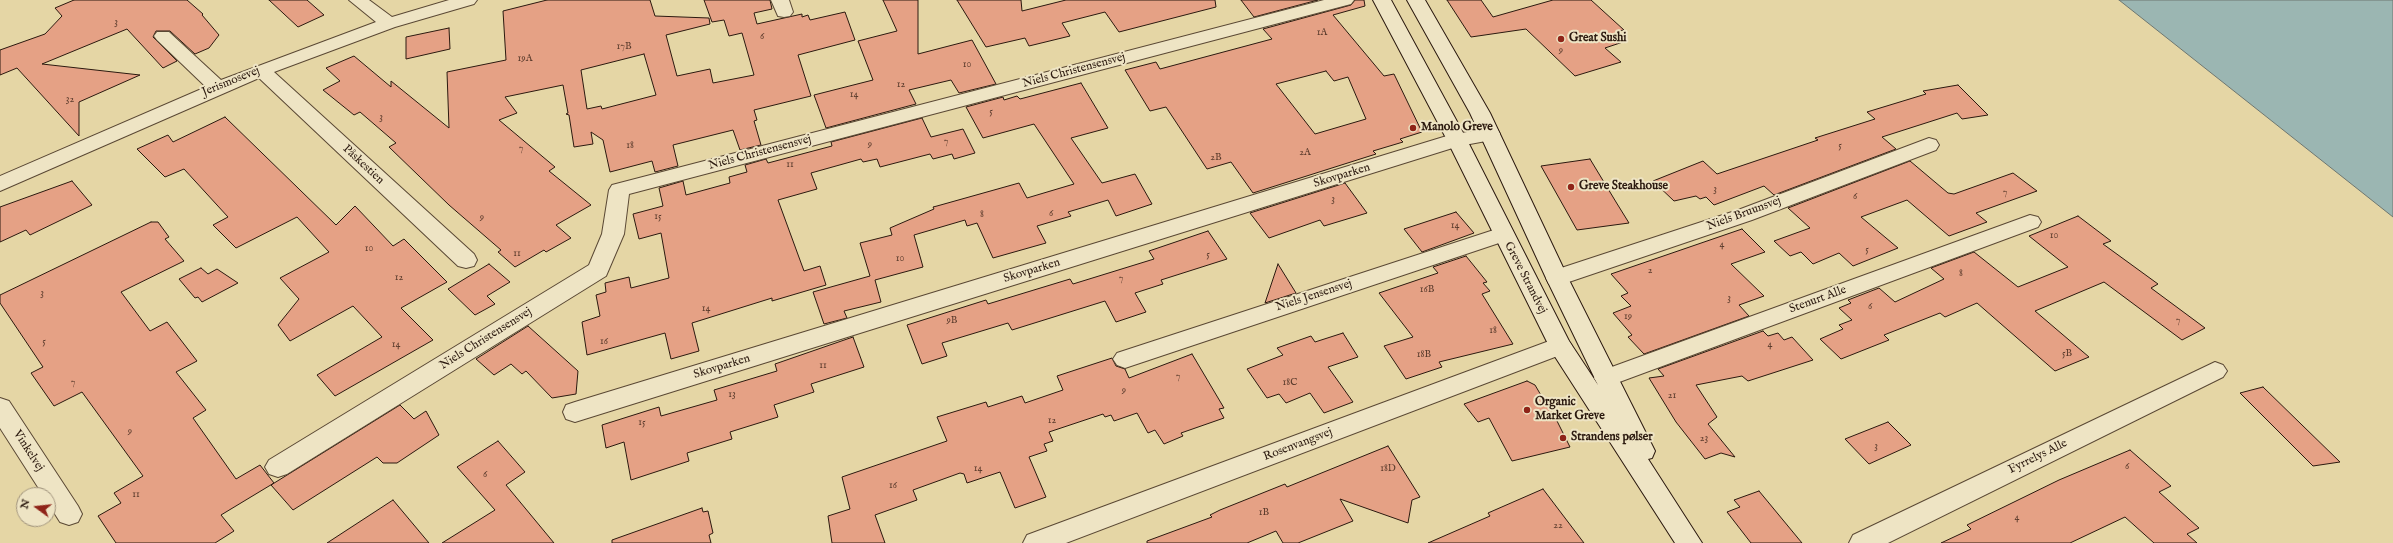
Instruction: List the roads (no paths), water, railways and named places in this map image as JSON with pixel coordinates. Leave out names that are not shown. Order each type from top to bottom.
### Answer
[{"type":"street","points":[[358,0],[389,23]]},
{"type":"street","name":"Jerismosevej","points":[[0,184],[217,87],[389,23],[468,0]]},
{"type":"street","name":"Niels Christensensvej","points":[[278,467],[598,270],[613,234],[620,190],[1345,0]]},
{"type":"street","name":"Greve Strandvej","points":[[1382,0],[1457,140],[1560,346],[1689,543]]},
{"type":"street","name":"Greve Strandvej","points":[[1416,0],[1490,134],[1606,378],[1689,543]]},
{"type":"street","points":[[163,36],[217,87]]},
{"type":"street","name":"Påskestien","points":[[261,70],[466,260]]},
{"type":"street","name":"Skovparken","points":[[575,412],[1457,140],[1490,134]]},
{"type":"street","name":"Niels Bruunsvej","points":[[1558,278],[1745,215],[1929,145]]},
{"type":"street","name":"Stenurt Alle","points":[[1606,378],[2030,222]]},
{"type":"street","name":"Niels Jensensvej","points":[[1124,359],[1503,234]]},
{"type":"street","name":"Rosenvangsvej","points":[[1036,543],[1560,346]]},
{"type":"street","name":"Fyrrelys Alle","points":[[1862,543],[2215,371]]},
{"type":"street","name":"Vinkelvej","points":[[0,408],[69,514]]},
{"type":"water","points":[[2119,0],[2393,0],[2393,217],[2364,194]]},
{"type":"place","name":"Great Sushi","points":[[1561,39]]},
{"type":"place","name":"Manolo Greve","points":[[1413,128]]},
{"type":"place","name":"Greve Steakhouse","points":[[1571,187]]},
{"type":"place","name":"Organic Market Greve","points":[[1527,410]]},
{"type":"place","name":"Strandens pølser","points":[[1563,438]]}]
